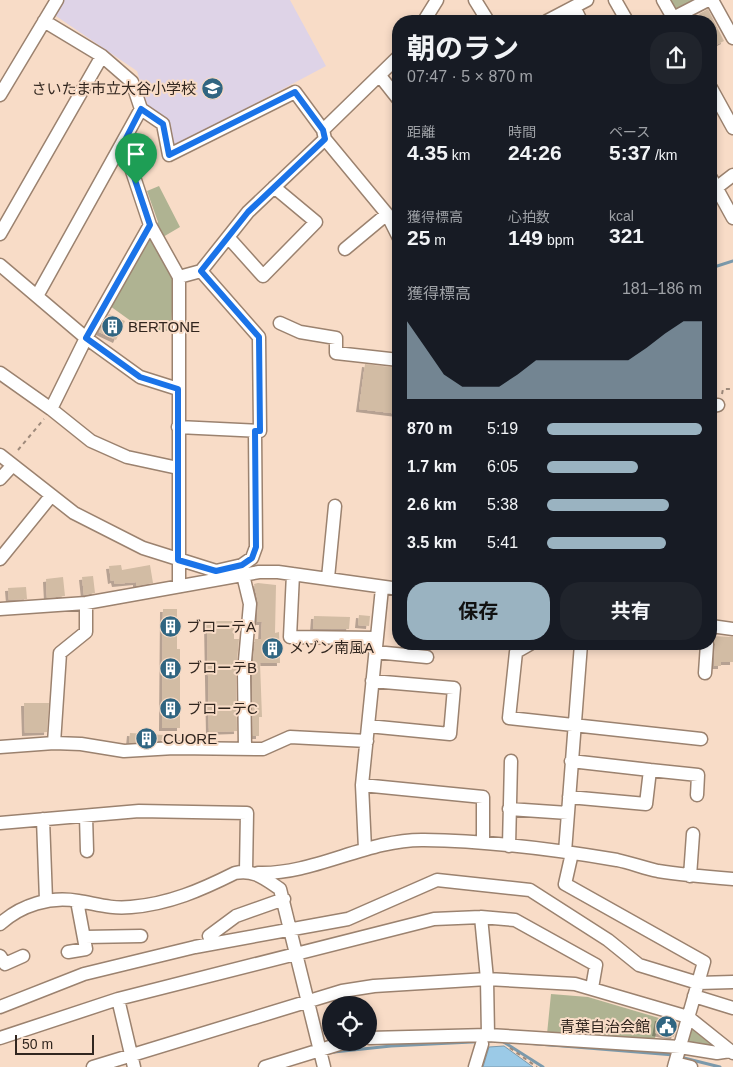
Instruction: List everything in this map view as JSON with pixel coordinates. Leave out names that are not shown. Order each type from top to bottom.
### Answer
[{"type":"street","points":[[2,87],[57,0]]},
{"type":"street","points":[[428,15],[438,0]]},
{"type":"street","points":[[475,0],[484,15]]},
{"type":"street","points":[[559,15],[587,0]]},
{"type":"street","points":[[615,0],[624,15]]},
{"type":"street","points":[[663,0],[671,15]]},
{"type":"street","points":[[682,15],[708,0]]},
{"type":"street","points":[[712,0],[733,38]]},
{"type":"street","points":[[574,7],[578,15]]},
{"type":"street","points":[[44,21],[102,56],[132,82],[141,109],[163,124],[169,155],[295,92],[324,134],[387,214],[392,224]]},
{"type":"street","points":[[0,234],[102,56]]},
{"type":"street","points":[[179,278],[201,271],[248,212],[324,134],[356,96],[392,63]]},
{"type":"street","points":[[380,76],[392,91]]},
{"type":"street","points":[[717,99],[733,128]]},
{"type":"street","points":[[37,296],[141,109]]},
{"type":"street","points":[[123,144],[150,225],[179,278],[179,586]]},
{"type":"street","points":[[717,184],[733,175]]},
{"type":"street","points":[[228,237],[263,276],[316,222],[274,187]]},
{"type":"street","points":[[717,192],[733,218]]},
{"type":"street","points":[[345,249],[387,214]]},
{"type":"street","points":[[51,409],[86,338],[150,225]]},
{"type":"street","points":[[0,265],[86,338],[140,377],[178,389]]},
{"type":"street","points":[[178,427],[260,431],[259,337],[201,271]]},
{"type":"street","points":[[280,323],[300,332],[336,338],[336,353],[392,359]]},
{"type":"street","points":[[0,373],[91,440],[127,457],[178,468]]},
{"type":"street","points":[[0,455],[51,496],[107,531],[143,548],[216,571],[242,565],[252,558],[256,547],[255,431]]},
{"type":"street","points":[[0,480],[12,466]]},
{"type":"street","points":[[0,559],[51,496]]},
{"type":"street","points":[[328,578],[335,506]]},
{"type":"street","points":[[0,610],[86,603],[259,572],[328,578],[392,589]]},
{"type":"street","points":[[293,574],[290,637],[376,638]]},
{"type":"street","points":[[243,575],[250,604],[244,672],[245,749]]},
{"type":"street","points":[[365,848],[362,785],[382,588]]},
{"type":"street","points":[[54,743],[60,653],[86,632],[86,603]]},
{"type":"street","points":[[717,627],[733,629]]},
{"type":"street","points":[[520,650],[516,652],[509,718],[701,739]]},
{"type":"street","points":[[580,650],[571,761],[568,813],[569,853],[565,884],[704,962],[677,1058]]},
{"type":"street","points":[[705,673],[707,650]]},
{"type":"street","points":[[375,652],[427,657]]},
{"type":"street","points":[[368,726],[450,734],[454,688],[372,681]]},
{"type":"street","points":[[0,748],[54,743],[81,744],[124,751],[174,748],[263,749],[290,737],[367,741]]},
{"type":"street","points":[[509,846],[511,761]]},
{"type":"street","points":[[571,761],[698,776],[697,795]]},
{"type":"street","points":[[569,798],[646,804],[650,770]]},
{"type":"street","points":[[362,785],[483,797],[483,843]]},
{"type":"street","points":[[509,809],[568,813]]},
{"type":"street","points":[[0,822],[139,811],[247,813],[252,872]]},
{"type":"street","points":[[86,816],[87,851]]},
{"type":"street","points":[[43,819],[46,900]]},
{"type":"street","points":[[690,876],[693,834]]},
{"type":"street","points":[[0,924],[22,908],[46,900],[77,900],[108,908],[132,907],[173,901],[252,872],[278,874],[365,848],[422,840],[483,843],[569,853],[690,876],[733,879]]},
{"type":"street","points":[[252,872],[280,889],[284,899],[290,931],[298,955],[324,1067]]},
{"type":"street","points":[[0,1007],[84,974],[195,946],[290,931],[348,918],[438,880],[530,890],[608,940],[639,965],[698,983],[733,982]]},
{"type":"street","points":[[209,936],[236,916],[284,899]]},
{"type":"street","points":[[68,952],[86,949],[77,900]]},
{"type":"street","points":[[475,1067],[485,1040],[487,979],[481,917]]},
{"type":"street","points":[[0,1038],[118,999],[298,955],[434,919],[481,917],[515,920],[596,965],[592,988]]},
{"type":"street","points":[[85,937],[141,936]]},
{"type":"street","points":[[0,956],[5,964],[23,956]]},
{"type":"street","points":[[93,1067],[133,1061],[342,990],[374,986],[487,979],[575,984],[592,988],[688,1017],[731,1052]]},
{"type":"street","points":[[694,996],[733,1008]]},
{"type":"street","points":[[118,999],[133,1061]]},
{"type":"street","points":[[377,1038],[485,1040],[677,1058],[731,1052]]},
{"type":"street","points":[[265,1067],[321,1049]]},
{"type":"street","points":[[677,1058],[691,1067]]},
{"type":"path","points":[[18,450],[51,409]]},
{"type":"path","points":[[510,1048],[537,1067]]},
{"type":"shaded area","name":"さいたま市立大谷小学校","points":[[64,0],[290,0],[326,66],[172,148],[148,107],[137,71],[53,14]]},
{"type":"green space","points":[[671,0],[700,0],[676,10]]},
{"type":"green space","points":[[159,186],[180,227],[163,237],[157,225],[158,222],[147,191]]},
{"type":"green space","points":[[150,236],[174,273],[171,331],[142,329],[110,306]]},
{"type":"green space","points":[[551,994],[588,997],[659,1018],[654,1043],[547,1034]]},
{"type":"green space","points":[[688,1028],[693,1028],[714,1045],[713,1050],[687,1043]]},
{"type":"water","points":[[504,1046],[533,1067],[483,1067],[489,1047]]},
{"type":"building","points":[[708,9],[711,15],[700,15]]},
{"type":"building","points":[[717,27],[724,41],[717,44]]},
{"type":"building","name":"BERTONE","points":[[109,314],[125,321],[116,340],[99,332]]},
{"type":"building","points":[[365,364],[392,367],[392,413],[359,409]]},
{"type":"building","points":[[121,565],[122,570],[150,565],[153,583],[136,586],[136,582],[115,584],[114,580],[111,581],[109,566]]},
{"type":"building","points":[[93,576],[95,593],[84,595],[82,577]]},
{"type":"building","points":[[63,577],[65,596],[47,598],[46,579]]},
{"type":"building","points":[[254,584],[276,585],[275,633],[279,632],[280,663],[260,663],[262,717],[259,717],[259,736],[253,736],[252,672],[255,639],[261,639],[262,622],[257,622],[258,602]]},
{"type":"building","points":[[26,587],[27,599],[9,600],[8,588]]},
{"type":"building","points":[[163,609],[177,609],[177,649],[180,649],[180,728],[162,728]]},
{"type":"building","points":[[359,615],[370,616],[369,626],[358,625]]},
{"type":"building","points":[[314,616],[350,617],[349,629],[313,629]]},
{"type":"building","points":[[207,621],[234,621],[234,639],[239,639],[236,672],[237,731],[209,732]]},
{"type":"building","points":[[717,636],[733,637],[733,662],[721,662],[721,666],[714,666]]},
{"type":"building","points":[[24,703],[49,703],[47,732],[25,733]]},
{"type":"building","name":"CUORE","points":[[130,733],[164,735],[164,740],[129,743]]},
{"type":"building","points":[[658,1018],[677,1022],[674,1037],[655,1033]]},
{"type":"waterway","points":[[717,266],[733,261]]},
{"type":"waterway","points":[[334,1052],[391,1046],[492,1041]]},
{"type":"waterway","points":[[502,1041],[543,1067]]},
{"type":"waterway","points":[[526,1043],[674,1055]]},
{"type":"waterway","points":[[680,1057],[720,1067]]},
{"type":"place","name":"さいたま市立大谷小学校","points":[[212,89]]},
{"type":"place","name":"BERTONE","points":[[112,327]]},
{"type":"place","name":"ブローテA","points":[[170,627]]},
{"type":"place","name":"メゾン南風A","points":[[273,648]]},
{"type":"place","name":"ブローテB","points":[[171,668]]},
{"type":"place","name":"ブローテC","points":[[171,709]]},
{"type":"place","name":"CUORE","points":[[147,739]]},
{"type":"place","name":"青葉自治会館","points":[[666,1027]]},
{"type":"route","points":[[295,92],[323,130],[325,139],[248,212],[201,271],[259,337],[260,431],[255,431],[256,547],[252,558],[242,565],[216,571],[178,560],[178,389],[140,377],[86,338],[150,225],[136,184],[123,144],[141,109],[163,124],[169,155],[211,136],[295,92]]}]
